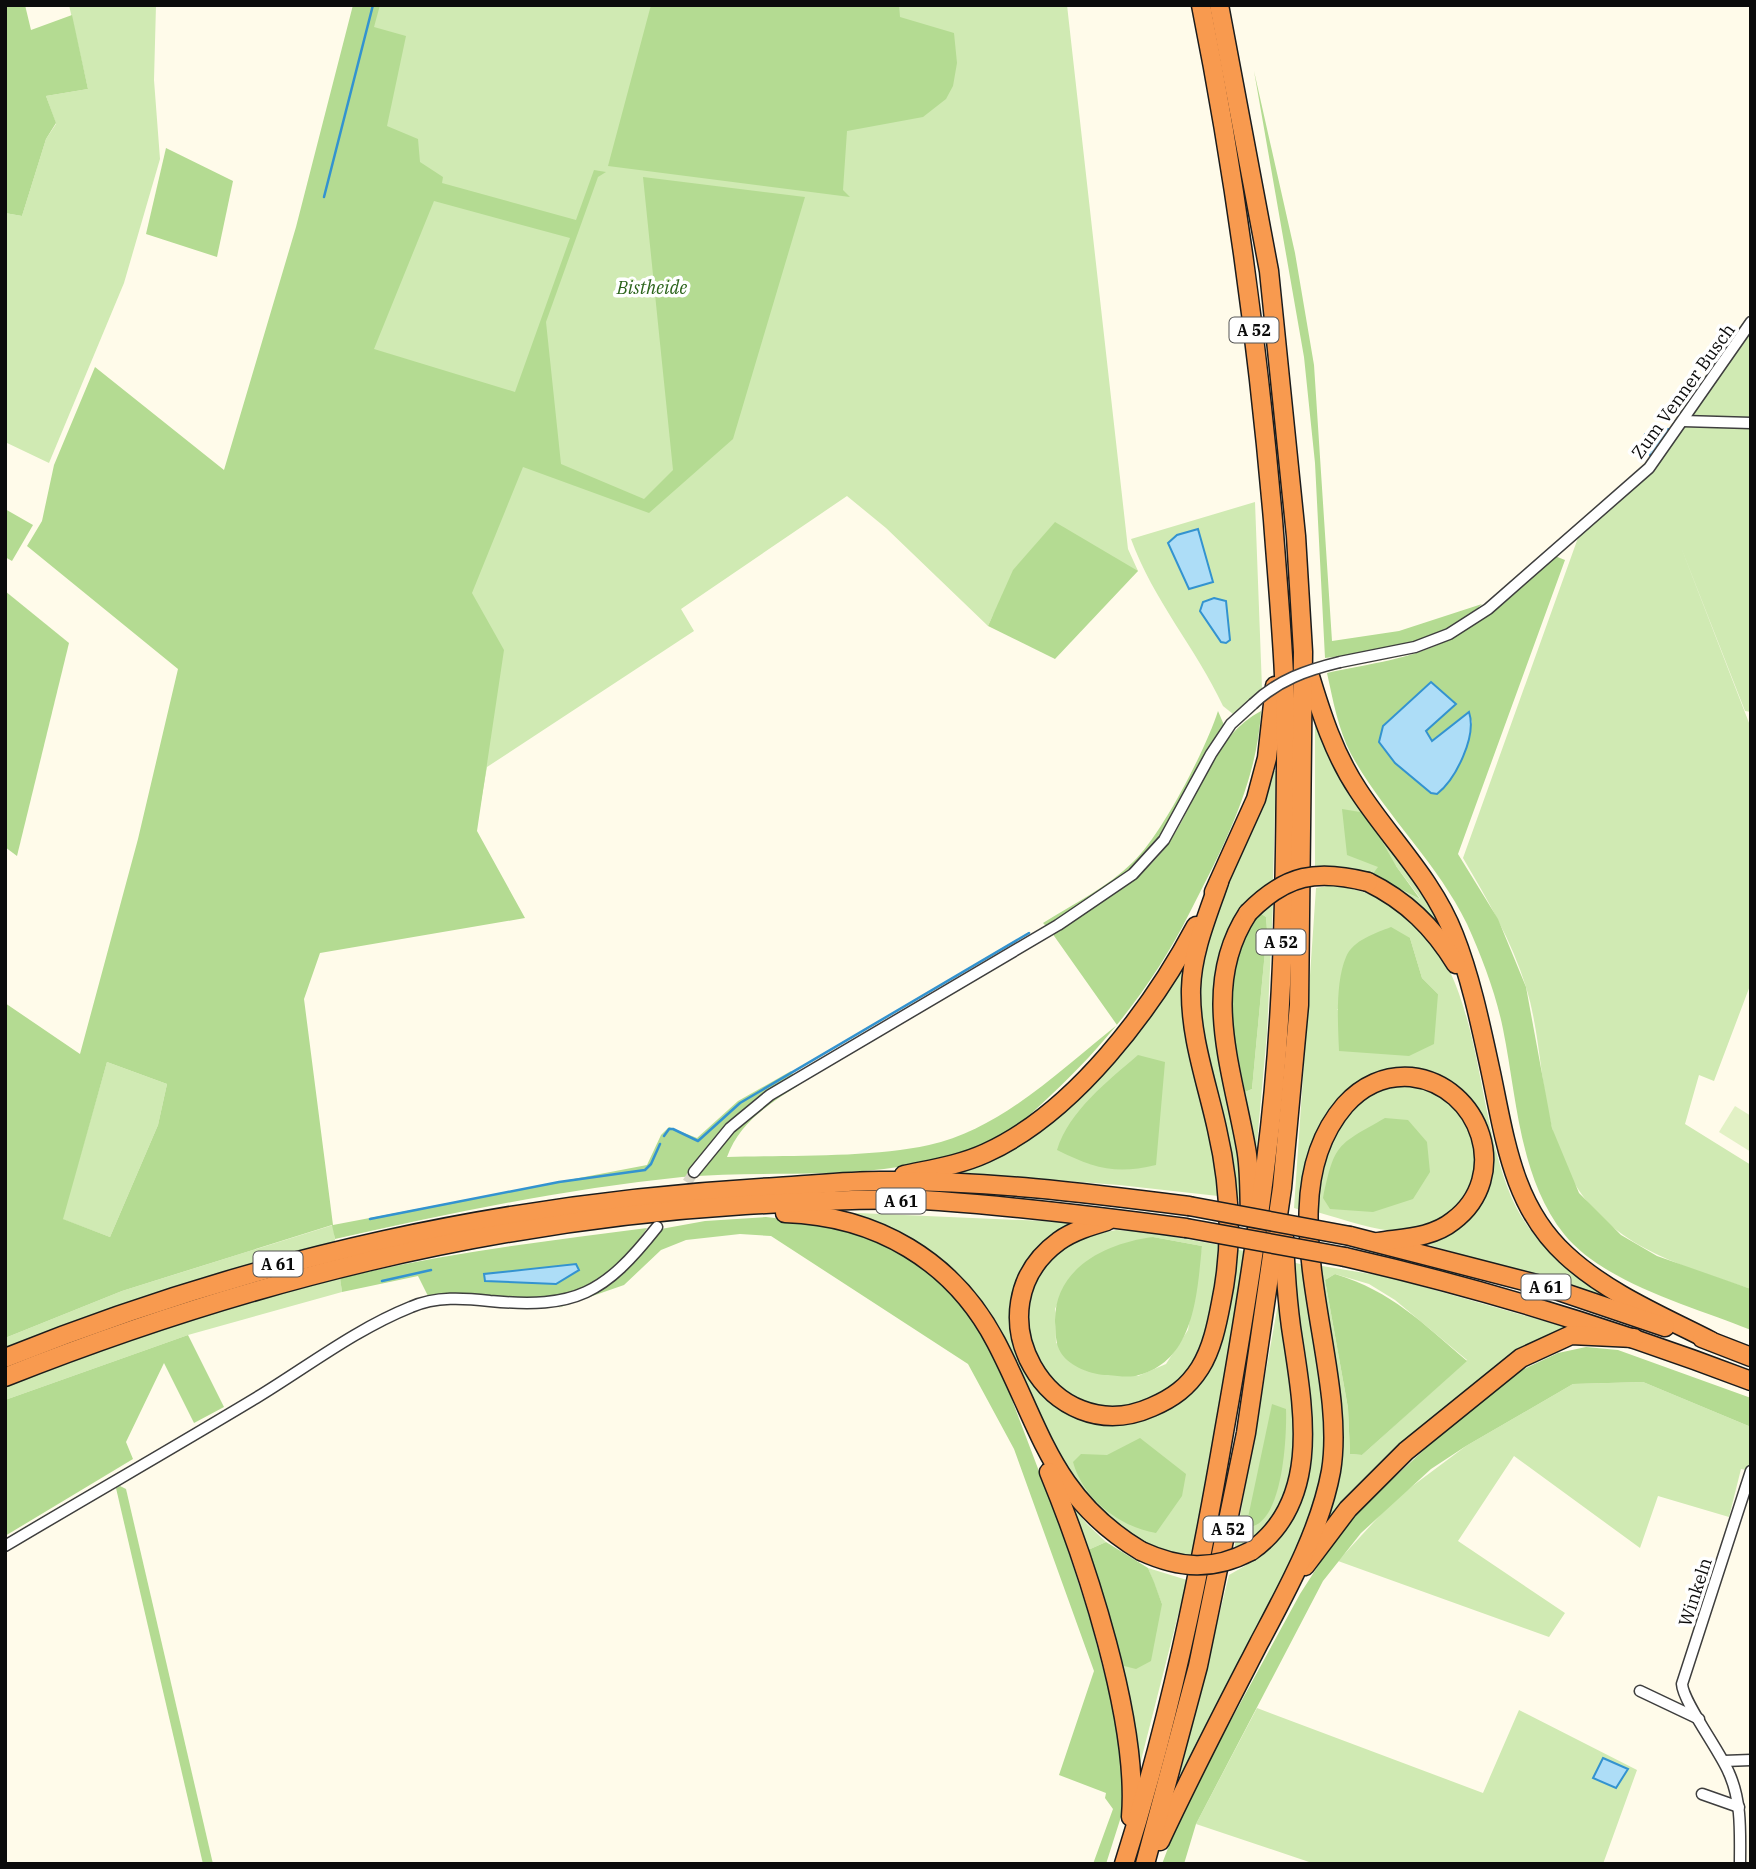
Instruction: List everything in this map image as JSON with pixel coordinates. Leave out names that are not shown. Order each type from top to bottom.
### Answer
[{"type":"highway","name":"A 52","points":[[1126,1858],[1158,1754],[1194,1596],[1267,1158],[1278,1020],[1286,760],[1281,621],[1260,371],[1240,229],[1201,5]]},
{"type":"highway","name":"A 52","points":[[1147,1864],[1198,1666],[1227,1532],[1266,1314],[1282,1188],[1299,1005],[1303,653],[1291,472],[1269,271],[1219,5]]},
{"type":"highway","points":[[880,1181],[956,1165],[1003,1144],[1037,1122],[1097,1065],[1154,995],[1180,956],[1219,882],[1256,799],[1267,758],[1281,621]]},
{"type":"highway","points":[[1303,653],[1339,758],[1357,789],[1434,895],[1454,934],[1470,988],[1515,1179],[1526,1205],[1542,1229],[1566,1255],[1597,1279],[1711,1341]]},
{"type":"highway","points":[[1251,1261],[1247,1152],[1224,1034],[1221,1003],[1226,960],[1237,929],[1248,913],[1277,887],[1300,878],[1342,875],[1368,882],[1393,894],[1429,926],[1470,988]]},
{"type":"highway","points":[[1114,1219],[1073,1232],[1057,1242],[1028,1278],[1018,1320],[1029,1364],[1040,1380],[1071,1405],[1113,1416],[1140,1413],[1184,1389],[1201,1366],[1215,1333],[1223,1294],[1228,1222],[1224,1162],[1199,1054],[1191,990],[1193,964],[1219,882]]},
{"type":"highway","points":[[1147,1864],[1280,1603],[1310,1536],[1331,1470],[1331,1404],[1313,1295],[1311,1259],[1312,1192],[1320,1153],[1339,1113],[1365,1088],[1394,1077],[1422,1079],[1448,1090],[1469,1110],[1482,1135],[1483,1174],[1473,1198],[1455,1220],[1420,1236],[1378,1242]]},
{"type":"highway","name":"A 61","points":[[5,1358],[192,1289],[270,1266],[393,1236],[561,1206],[669,1194],[880,1181],[1065,1191],[1189,1206],[1350,1236],[1544,1286],[1711,1341],[1751,1357]]},
{"type":"highway","points":[[687,1209],[826,1216],[861,1224],[917,1250],[963,1292],[979,1316],[995,1341],[1059,1476],[1078,1500],[1100,1523],[1141,1551],[1162,1561],[1193,1567],[1225,1562],[1251,1551],[1279,1525],[1291,1504],[1303,1433],[1302,1403],[1287,1293],[1282,1188]]},
{"type":"highway","name":"A 61","points":[[5,1377],[196,1307],[392,1254],[572,1222],[687,1209],[793,1202],[938,1201],[1186,1228],[1345,1257],[1457,1282],[1634,1338],[1751,1381]]},
{"type":"highway","points":[[1280,1603],[1348,1509],[1406,1451],[1521,1358],[1571,1335],[1634,1338]]},
{"type":"highway","points":[[1026,1410],[1079,1556],[1112,1669],[1131,1753],[1133,1786],[1126,1858]]},
{"type":"street","name":"Zum Venner Busch","points":[[694,1172],[730,1128],[770,1095],[1058,925],[1133,874],[1164,840],[1211,754],[1231,724],[1281,682],[1306,670],[1415,647],[1449,634],[1488,609],[1649,468],[1751,323]]},
{"type":"street","points":[[1683,421],[1751,423]]},
{"type":"street","points":[[5,1546],[183,1442],[372,1326],[413,1306],[463,1298],[527,1304],[550,1303],[576,1296],[601,1284],[625,1267],[657,1227]]},
{"type":"street","name":"Winkeln","points":[[1740,1864],[1739,1807],[1724,1761],[1682,1695],[1682,1684],[1751,1471]]},
{"type":"street","points":[[1640,1691],[1699,1719]]},
{"type":"street","points":[[1724,1761],[1751,1760]]},
{"type":"street","points":[[1702,1794],[1739,1807]]},
{"type":"green space","points":[[5,5],[25,5],[31,30],[72,15],[88,89],[46,96],[56,123],[46,139],[22,216],[5,213]]},
{"type":"green space","points":[[69,5],[156,5],[154,80],[160,159],[124,283],[49,463],[5,442],[5,213],[22,216],[46,139],[56,124],[46,96],[88,89]]},
{"type":"green space","points":[[353,5],[380,5],[374,27],[406,36],[387,126],[418,139],[420,162],[443,177],[442,183],[576,220],[594,170],[606,172],[598,177],[546,322],[561,464],[644,499],[673,470],[643,177],[805,197],[733,439],[649,513],[523,467],[472,593],[504,650],[477,831],[525,918],[320,953],[304,999],[333,1225],[647,1165],[661,1135],[669,1127],[697,1138],[738,1101],[791,1071],[799,1085],[747,1124],[727,1157],[855,1154],[929,1145],[956,1137],[1006,1112],[1116,1026],[1071,1075],[1020,1123],[999,1137],[972,1149],[898,1167],[834,1173],[707,1175],[638,1182],[507,1203],[335,1239],[332,1225],[122,1291],[5,1338],[5,1003],[80,1054],[138,839],[178,669],[27,546],[42,521],[54,465],[95,367],[224,470],[296,227]],"holes":[[[434,201],[570,238],[515,392],[374,349]],[[107,1062],[167,1084],[158,1125],[110,1237],[63,1219]]]},
{"type":"green space","name":"Bistheide","points":[[366,5],[1067,5],[1128,549],[1138,571],[993,615],[988,626],[886,528],[847,496],[681,609],[694,631],[487,767],[476,830],[271,364]]},
{"type":"green space","points":[[651,5],[899,5],[900,17],[954,33],[957,63],[953,86],[946,99],[923,117],[847,131],[843,190],[850,197],[608,166]]},
{"type":"green space","points":[[1254,71],[1295,253],[1314,365],[1332,641],[1399,631],[1482,604],[1448,629],[1409,644],[1325,658],[1315,463],[1304,357]]},
{"type":"green space","points":[[166,148],[233,181],[217,257],[146,234]]},
{"type":"green space","points":[[1751,332],[1751,712],[1745,711],[1679,542],[1751,728],[1751,983],[1714,1081],[1699,1075],[1685,1124],[1751,1165],[1751,1289],[1654,1253],[1626,1237],[1602,1218],[1582,1194],[1565,1164],[1552,1128],[1531,1004],[1514,953],[1463,858],[1579,535],[1651,469]]},
{"type":"green space","points":[[1255,502],[1262,688],[1233,714],[1223,706],[1151,583],[1131,539]],"holes":[[[1198,529],[1213,582],[1177,535]]]},
{"type":"green space","points":[[5,509],[33,525],[12,561],[5,557]]},
{"type":"green space","points":[[1055,522],[1138,571],[1055,659],[988,626],[1013,570]]},
{"type":"green space","points":[[1555,556],[1565,560],[1458,854],[1498,919],[1526,987],[1552,1128],[1579,1193],[1621,1235],[1657,1256],[1751,1289],[1751,1330],[1625,1280],[1581,1251],[1564,1234],[1549,1212],[1537,1188],[1529,1162],[1500,1016],[1473,937],[1441,880],[1364,776],[1346,744],[1336,714],[1327,673],[1405,656],[1450,639],[1492,611]],"holes":[[[1431,682],[1456,704],[1425,731],[1432,742],[1468,712],[1472,722],[1454,775],[1415,780],[1379,742]]]},
{"type":"green space","points":[[5,591],[69,643],[17,856],[5,847]]},
{"type":"green space","points":[[1218,711],[1224,725],[1154,847],[1135,867],[1048,928],[1043,923],[1113,879],[1144,850],[1182,791]]},
{"type":"green space","points":[[1261,711],[1253,764],[1226,839],[1162,963],[1117,1025],[1052,933],[1116,893],[1159,856],[1180,824],[1218,752],[1244,722]]},
{"type":"green space","points":[[1315,721],[1430,901],[1453,946],[1373,876],[1354,869],[1315,867]],"holes":[[[1396,866],[1420,899],[1373,876],[1379,867]]]},
{"type":"green space","points":[[1272,771],[1276,771],[1273,880],[1246,904],[1228,932],[1218,964],[1214,1000],[1241,1166],[1243,1201],[1231,1198],[1196,999],[1204,939]]},
{"type":"green space","points":[[1342,809],[1366,813],[1396,866],[1420,899],[1372,875],[1378,867],[1347,855]]},
{"type":"green space","points":[[1333,885],[1386,901],[1423,930],[1448,968],[1465,1013],[1499,1162],[1516,1207],[1545,1247],[1610,1298],[1419,1242],[1475,1199],[1479,1124],[1421,1076],[1346,1097],[1304,1211],[1294,1208],[1316,888]],"holes":[[[1410,938],[1422,978],[1438,994],[1337,1010]]]},
{"type":"green space","points":[[1273,904],[1267,1033],[1253,1187],[1234,1076],[1231,966],[1245,1092],[1252,1089],[1267,930],[1266,917],[1260,913]]},
{"type":"green space","points":[[1260,913],[1266,917],[1267,930],[1252,1089],[1245,1092],[1228,1005],[1231,966],[1253,917]]},
{"type":"green space","points":[[1391,927],[1410,938],[1422,978],[1438,994],[1434,1044],[1409,1056],[1339,1051],[1339,991],[1346,957],[1359,942]]},
{"type":"green space","points":[[1188,951],[1218,1196],[1119,1185],[948,1172],[1041,1124]]},
{"type":"green space","points":[[1138,1055],[1165,1062],[1156,1165],[1128,1169],[1105,1168],[1057,1150],[1070,1122],[1080,1110],[1102,1086]]},
{"type":"green space","points":[[107,1062],[167,1084],[158,1125],[110,1237],[62,1219]]},
{"type":"green space","points":[[1416,1085],[1438,1093],[1454,1103],[1468,1123],[1474,1141],[1473,1178],[1466,1195],[1455,1210],[1440,1222],[1409,1231],[1383,1230],[1317,1212],[1318,1178],[1322,1160],[1336,1127],[1346,1113],[1359,1101],[1379,1090]]},
{"type":"green space","points":[[1735,1106],[1751,1116],[1751,1152],[1719,1132]]},
{"type":"green space","points":[[1385,1118],[1408,1120],[1427,1142],[1430,1172],[1413,1199],[1373,1212],[1330,1209],[1323,1198],[1335,1156],[1347,1141]]},
{"type":"green space","points":[[841,1214],[1090,1223],[1033,1264],[1020,1353],[1096,1417],[1191,1386],[1233,1249],[1245,1251],[1214,1445],[1191,1559],[1158,1553],[1083,1501],[1022,1384]]},
{"type":"green space","points":[[766,1217],[819,1223],[871,1236],[924,1266],[954,1293],[995,1355],[1062,1532],[1090,1619],[1121,1738],[1126,1801],[1106,1864],[1093,1864],[1113,1809],[1105,1798],[1106,1793],[1059,1775],[1094,1671],[1014,1449],[968,1364],[771,1236],[740,1234],[686,1240],[661,1250],[624,1285],[558,1308],[621,1276],[661,1229],[705,1221]]},
{"type":"green space","points":[[333,1225],[342,1292],[188,1335],[5,1400],[5,1338],[122,1291]]},
{"type":"green space","points":[[647,1228],[626,1257],[603,1277],[578,1290],[551,1297],[523,1300],[429,1298],[418,1276],[342,1292],[340,1278],[378,1269],[493,1249]]},
{"type":"green space","points":[[1116,1230],[1146,1232],[1220,1245],[1212,1315],[1199,1355],[1184,1377],[1166,1392],[1150,1401],[1119,1409],[1090,1404],[1064,1391],[1044,1370],[1030,1344],[1026,1316],[1032,1287],[1059,1251],[1075,1241]],"holes":[[[1153,1237],[1202,1246],[1188,1330],[1166,1364],[1138,1376],[1056,1343],[1055,1309],[1069,1279]]]},
{"type":"green space","points":[[1153,1237],[1202,1246],[1195,1304],[1182,1340],[1172,1355],[1158,1367],[1135,1376],[1102,1375],[1076,1366],[1061,1353],[1056,1338],[1057,1303],[1063,1287],[1073,1273],[1101,1252],[1135,1240]]},
{"type":"green space","points":[[1292,1262],[1304,1265],[1323,1379],[1328,1460],[1306,1537],[1175,1794],[1229,1575],[1262,1556],[1276,1543],[1303,1492]]},
{"type":"green space","points":[[1316,1265],[1389,1277],[1579,1331],[1499,1369],[1310,1552],[1331,1495]],"holes":[[[1335,1274],[1369,1284],[1395,1300],[1467,1360],[1362,1455],[1350,1454],[1348,1408],[1325,1280]]]},
{"type":"green space","points":[[1335,1274],[1390,1299],[1467,1361],[1362,1455],[1350,1454],[1348,1408],[1325,1280]]},
{"type":"green space","points":[[1281,1287],[1295,1395],[1293,1470],[1282,1503],[1263,1530],[1234,1550]]},
{"type":"green space","points":[[188,1335],[224,1407],[194,1423],[164,1363],[126,1442],[133,1459],[5,1536],[5,1400]]},
{"type":"green space","points":[[1586,1347],[1618,1350],[1751,1398],[1751,1427],[1643,1382],[1573,1384],[1431,1469],[1361,1533],[1323,1581],[1196,1824],[1184,1864],[1162,1864],[1184,1806],[1300,1594],[1360,1509],[1439,1436],[1520,1371],[1558,1353]]},
{"type":"green space","points":[[1643,1382],[1751,1427],[1751,1471],[1741,1469],[1729,1517],[1658,1496],[1640,1548],[1514,1456],[1458,1541],[1565,1613],[1549,1637],[1338,1561],[1395,1499],[1466,1446],[1573,1384]]},
{"type":"green space","points":[[1272,1404],[1286,1409],[1284,1458],[1280,1478],[1268,1513],[1258,1524],[1246,1527]]},
{"type":"green space","points":[[1140,1438],[1186,1474],[1182,1496],[1156,1533],[1129,1525],[1105,1509],[1085,1488],[1073,1462],[1081,1454],[1107,1455]]},
{"type":"green space","points":[[120,1486],[126,1489],[213,1864],[203,1864],[116,1488]]},
{"type":"green space","points":[[1066,1498],[1106,1542],[1088,1550],[1162,1604],[1148,1568],[1187,1580],[1137,1776]]},
{"type":"green space","points":[[1106,1542],[1148,1568],[1162,1604],[1151,1661],[1136,1669],[1124,1666],[1088,1550]]},
{"type":"green space","points":[[1257,1708],[1483,1793],[1519,1710],[1637,1770],[1603,1864],[1315,1864],[1196,1824]]},
{"type":"water","points":[[1673,428],[1653,455],[1650,455],[1643,441],[1645,434]]},
{"type":"water","points":[[1198,529],[1213,582],[1189,589],[1168,543],[1177,535]]},
{"type":"water","points":[[1214,598],[1226,601],[1230,640],[1226,643],[1221,642],[1200,611],[1203,602]]},
{"type":"water","points":[[1431,682],[1456,704],[1426,731],[1432,741],[1469,712],[1471,722],[1467,745],[1458,768],[1437,794],[1431,793],[1395,763],[1379,742],[1383,726]]},
{"type":"water","points":[[576,1264],[579,1270],[556,1284],[485,1281],[484,1274]]},
{"type":"water","points":[[1603,1758],[1628,1769],[1616,1788],[1593,1778]]},
{"type":"waterway","points":[[324,197],[373,5]]},
{"type":"waterway","points":[[664,1136],[669,1129],[673,1129],[698,1141],[740,1103],[1029,933]]},
{"type":"waterway","points":[[370,1219],[559,1182],[645,1170],[651,1164],[660,1144]]},
{"type":"waterway","points":[[382,1281],[431,1270]]},
{"type":"tunnel","points":[[679,1195],[694,1172]]}]
